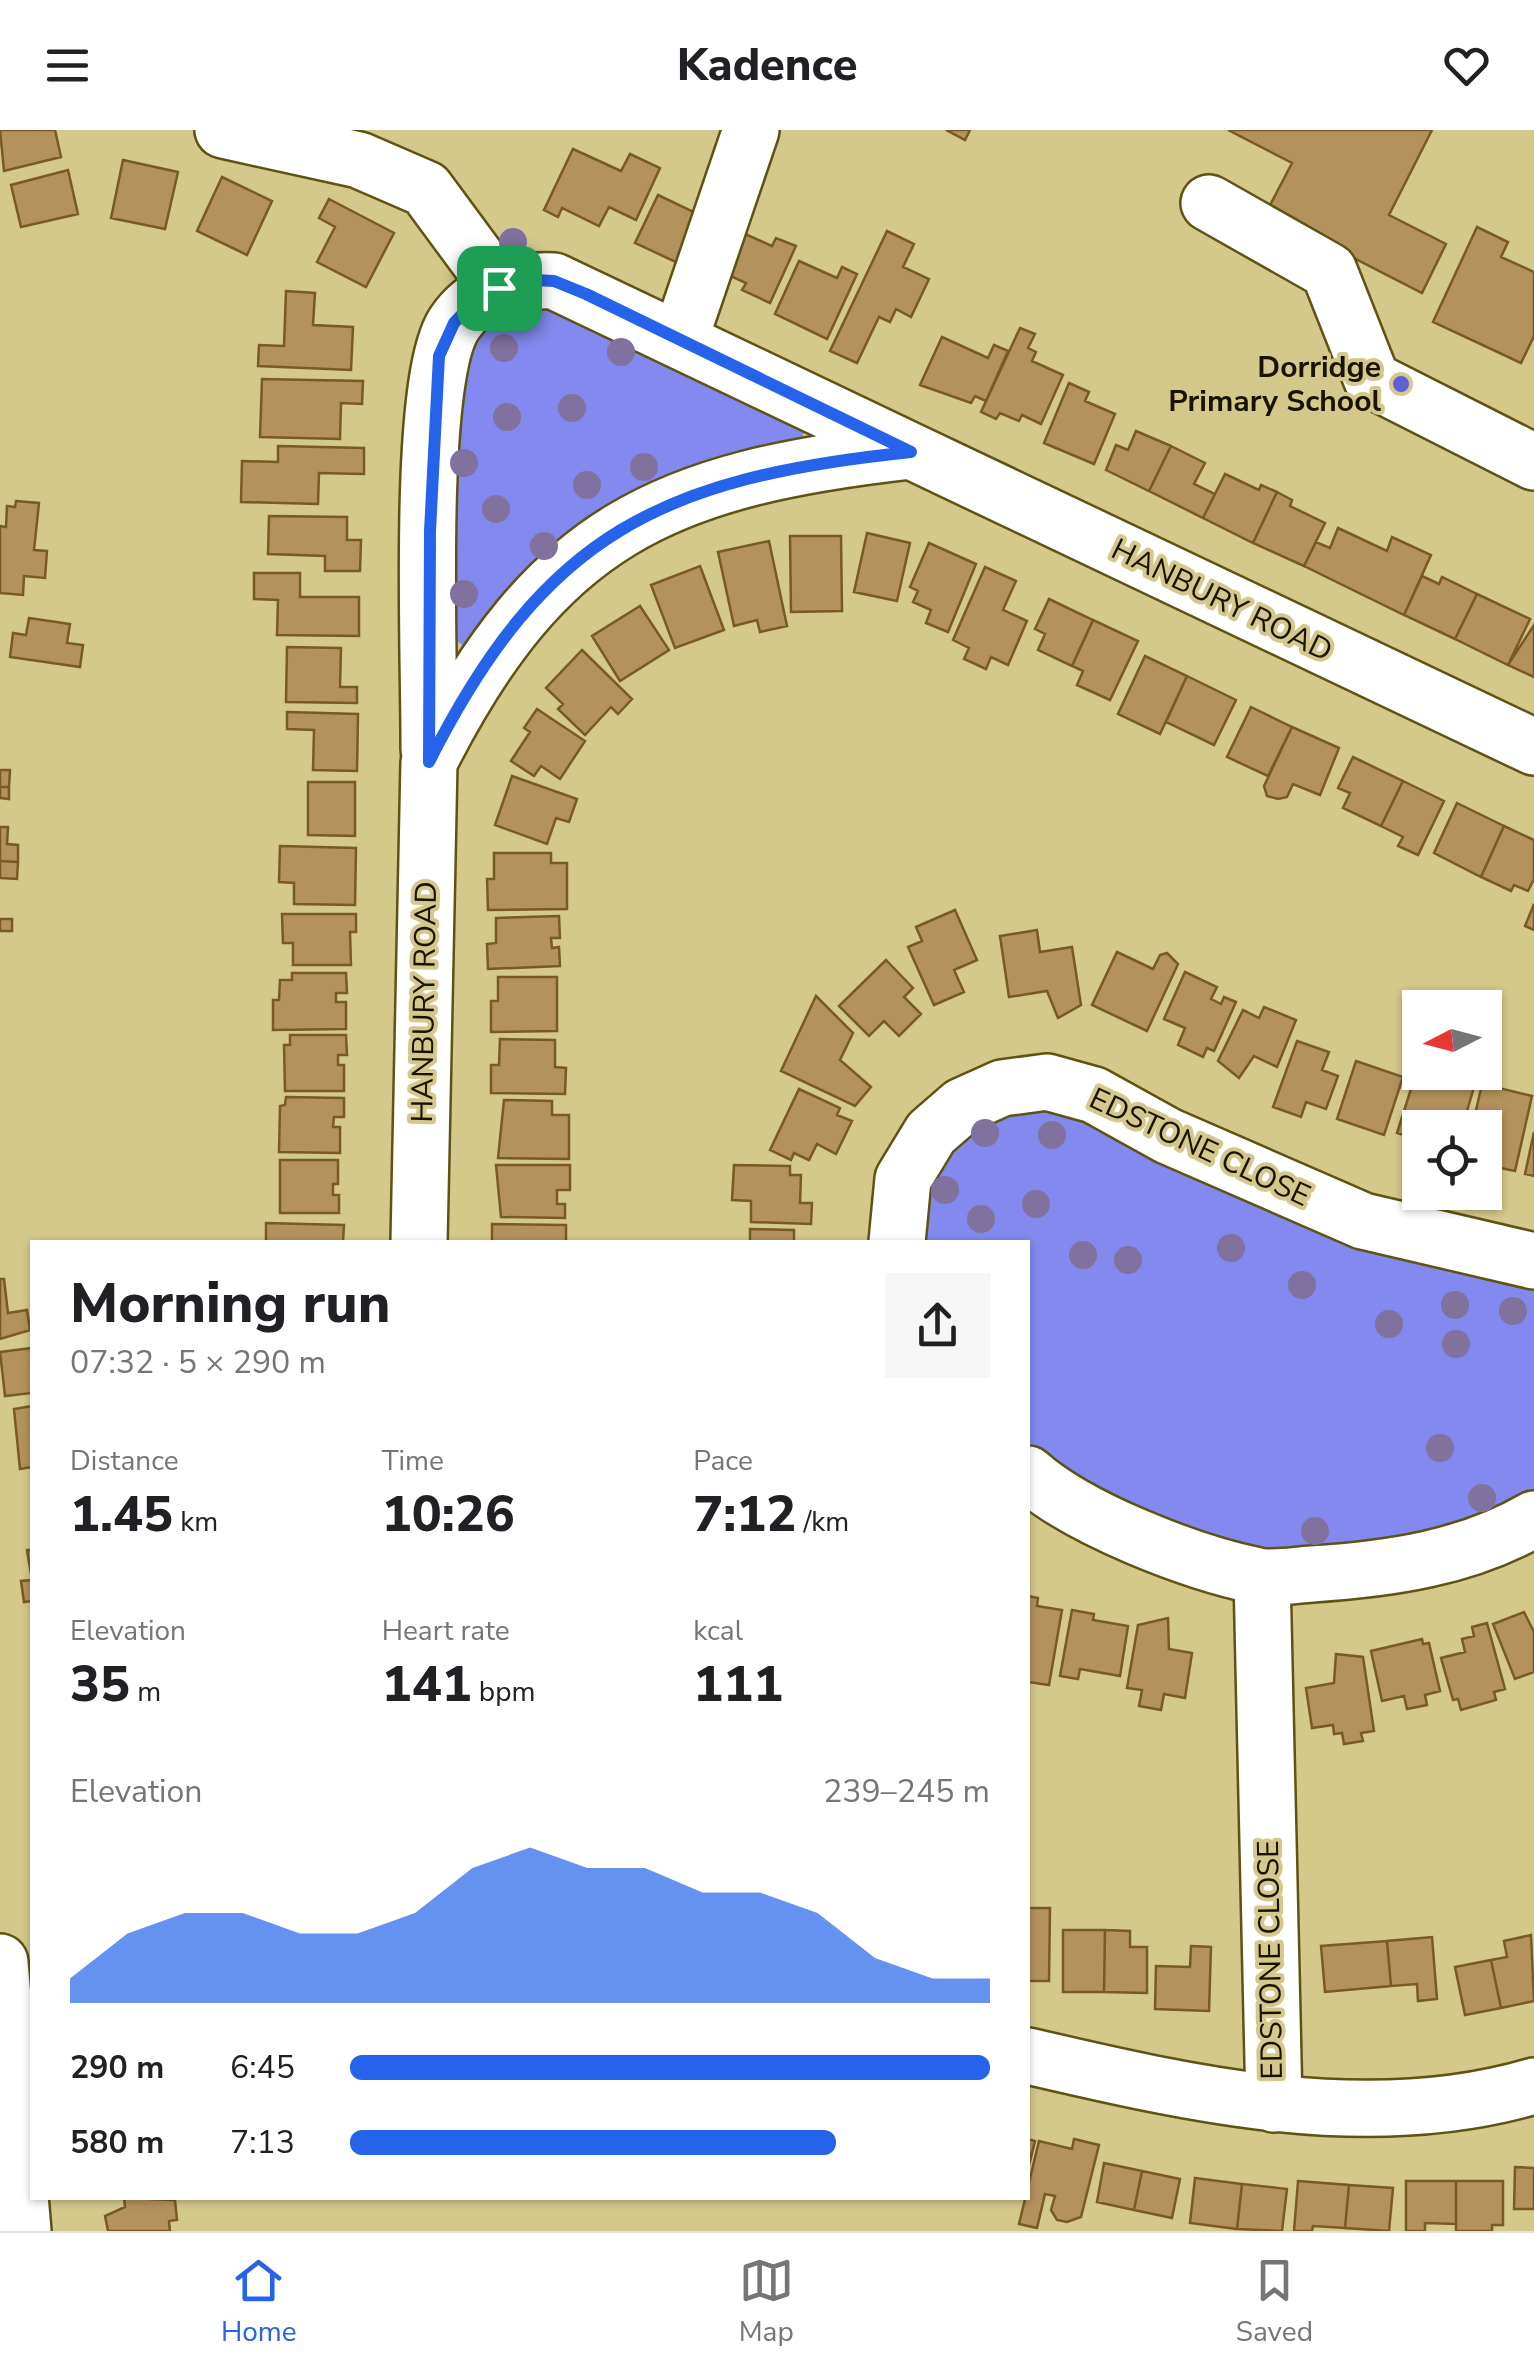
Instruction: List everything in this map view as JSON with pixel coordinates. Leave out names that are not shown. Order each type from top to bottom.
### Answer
[{"type":"street","points":[[223,130],[358,160],[426,190],[499,288]]},
{"type":"street","points":[[680,339],[751,130]]},
{"type":"street","points":[[1208,204],[1329,271],[1372,380],[1534,462]]},
{"type":"street","name":"HANBURY ROAD","points":[[419,1240],[430,531],[439,356],[454,323],[474,302],[499,288],[534,280],[554,281],[1534,747]]},
{"type":"street","name":"HANBURY ROAD","points":[[429,762],[463,696],[546,588],[584,554],[635,519],[694,492],[754,475],[815,462],[911,452]]},
{"type":"street","name":"EDSTONE CLOSE","points":[[897,1240],[903,1178],[931,1134],[962,1106],[1002,1088],[1047,1082],[1094,1095],[1202,1152],[1363,1221],[1534,1260]]},
{"type":"street","points":[[1030,1476],[1049,1493],[1108,1524],[1262,1577],[1444,1557],[1491,1541],[1534,1518]]},
{"type":"street","name":"EDSTONE CLOSE","points":[[1262,1577],[1274,2104]]},
{"type":"street","points":[[23,2231],[0,1962],[30,1959]]},
{"type":"street","points":[[1030,2056],[1171,2089],[1274,2104],[1443,2103],[1534,2086]]},
{"type":"shaded area","points":[[548,292],[806,429],[799,443],[478,644],[464,646],[448,635],[458,333]]},
{"type":"shaded area","points":[[1035,1102],[1534,1274],[1534,1492],[1490,1521],[1295,1559],[1149,1525],[1030,1454],[1030,1240],[914,1240],[930,1153],[972,1122]]},
{"type":"building","points":[[0,130],[55,130],[61,157],[4,171]]},
{"type":"building","points":[[946,130],[970,130],[965,140]]},
{"type":"building","points":[[1228,130],[1432,130],[1389,215],[1446,244],[1422,293],[1266,213],[1292,163]]},
{"type":"building","points":[[573,149],[621,171],[630,154],[660,168],[636,220],[609,207],[599,226],[562,208],[558,217],[544,210]]},
{"type":"building","points":[[123,160],[178,172],[165,229],[111,218]]},
{"type":"building","points":[[68,170],[78,214],[21,227],[11,185]]},
{"type":"building","points":[[222,177],[272,201],[247,255],[197,231]]},
{"type":"building","points":[[658,195],[700,215],[678,263],[635,243]]},
{"type":"building","points":[[329,199],[394,233],[366,287],[317,262],[335,227],[319,218]]},
{"type":"building","points":[[1477,227],[1508,242],[1501,257],[1534,272],[1534,336],[1521,363],[1433,322]]},
{"type":"building","points":[[736,230],[772,246],[776,238],[796,246],[770,303],[742,290],[746,283],[713,268]]},
{"type":"building","points":[[887,231],[914,244],[903,267],[929,279],[911,317],[896,309],[890,322],[879,317],[857,363],[830,351]]},
{"type":"building","points":[[799,261],[837,278],[842,267],[857,274],[827,339],[775,314]]},
{"type":"building","points":[[286,291],[315,293],[313,325],[353,327],[351,370],[258,366],[259,345],[284,346]]},
{"type":"building","points":[[1020,328],[1035,334],[1028,348],[1036,352],[1032,361],[1063,375],[1041,424],[1022,415],[1019,421],[1000,413],[996,419],[981,412]]},
{"type":"building","points":[[942,337],[988,358],[994,345],[1008,351],[986,401],[975,396],[971,403],[920,385]]},
{"type":"building","points":[[262,379],[363,381],[362,404],[341,403],[340,439],[260,437]]},
{"type":"building","points":[[1069,383],[1089,392],[1085,401],[1115,414],[1094,464],[1044,443]]},
{"type":"building","points":[[1136,431],[1171,446],[1149,491],[1106,470],[1116,445],[1128,450]]},
{"type":"building","points":[[278,446],[364,448],[364,474],[319,473],[318,504],[241,502],[242,461],[278,462]]},
{"type":"building","points":[[1171,446],[1205,463],[1194,484],[1215,494],[1203,518],[1149,491]]},
{"type":"building","points":[[1225,474],[1259,490],[1261,485],[1277,492],[1253,543],[1203,518]]},
{"type":"building","points":[[1277,492],[1292,500],[1290,506],[1325,523],[1304,566],[1253,543]]},
{"type":"building","points":[[16,501],[39,503],[34,550],[47,551],[45,578],[24,576],[23,595],[0,593],[0,526],[6,527],[7,506],[15,507]]},
{"type":"building","points":[[269,516],[347,517],[347,540],[361,540],[360,571],[325,571],[325,556],[268,554]]},
{"type":"building","points":[[1338,528],[1387,551],[1392,537],[1431,555],[1404,615],[1304,566],[1316,542],[1330,548]]},
{"type":"building","points":[[867,533],[910,543],[897,601],[854,592]]},
{"type":"building","points":[[790,536],[841,536],[842,611],[791,612]]},
{"type":"building","points":[[769,541],[787,626],[760,632],[757,620],[734,626],[718,552]]},
{"type":"building","points":[[929,543],[976,564],[948,632],[926,623],[931,610],[913,602],[918,591],[910,587]]},
{"type":"building","points":[[700,566],[724,630],[675,648],[651,585]]},
{"type":"building","points":[[985,567],[1016,581],[1003,610],[1027,621],[1008,665],[991,657],[986,669],[964,659],[969,648],[953,640]]},
{"type":"building","points":[[254,573],[300,573],[300,597],[359,597],[359,636],[277,635],[278,600],[254,599]]},
{"type":"building","points":[[1422,576],[1439,584],[1442,577],[1477,594],[1455,639],[1404,615]]},
{"type":"building","points":[[1477,594],[1530,619],[1508,665],[1455,639]]},
{"type":"building","points":[[1049,599],[1093,620],[1072,666],[1038,650],[1045,634],[1035,629]]},
{"type":"building","points":[[640,606],[669,650],[620,681],[592,636]]},
{"type":"building","points":[[29,618],[70,624],[67,643],[83,645],[80,667],[10,657],[13,633],[26,635]]},
{"type":"building","points":[[1093,620],[1138,641],[1110,700],[1077,685],[1083,671],[1072,666]]},
{"type":"building","points":[[1534,625],[1534,677],[1508,665]]},
{"type":"building","points":[[287,647],[341,648],[340,687],[357,687],[357,703],[286,702]]},
{"type":"building","points":[[582,650],[632,699],[618,714],[611,707],[585,735],[558,709],[563,704],[546,688]]},
{"type":"building","points":[[1145,656],[1187,676],[1160,734],[1118,714]]},
{"type":"building","points":[[1187,676],[1236,700],[1214,745],[1166,722]]},
{"type":"building","points":[[1251,707],[1292,727],[1268,776],[1227,757]]},
{"type":"building","points":[[537,709],[585,741],[560,779],[541,766],[534,776],[511,761],[530,732],[524,728]]},
{"type":"building","points":[[287,712],[358,714],[357,771],[313,770],[314,730],[287,729]]},
{"type":"building","points":[[1292,727],[1339,748],[1320,795],[1293,784],[1287,797],[1267,796],[1264,786]]},
{"type":"building","points":[[1353,757],[1403,781],[1381,826],[1343,808],[1350,793],[1338,788]]},
{"type":"building","points":[[0,770],[10,770],[9,787],[0,787]]},
{"type":"building","points":[[512,776],[577,799],[569,822],[556,818],[547,844],[495,825]]},
{"type":"building","points":[[1403,781],[1444,801],[1418,855],[1398,846],[1403,837],[1381,826]]},
{"type":"building","points":[[308,782],[355,782],[355,836],[308,835]]},
{"type":"building","points":[[0,787],[9,787],[9,799],[0,798]]},
{"type":"building","points":[[1457,803],[1504,826],[1481,877],[1434,853]]},
{"type":"building","points":[[1504,826],[1534,840],[1534,879],[1528,891],[1514,885],[1511,891],[1481,877]]},
{"type":"building","points":[[0,827],[8,827],[7,844],[18,845],[18,862],[0,861]]},
{"type":"building","points":[[280,846],[356,848],[355,905],[294,904],[294,883],[279,882]]},
{"type":"building","points":[[494,853],[551,853],[551,863],[567,863],[567,909],[488,910],[487,879],[494,879]]},
{"type":"building","points":[[0,861],[18,862],[17,879],[0,878]]},
{"type":"building","points":[[1534,904],[1534,930],[1525,926]]},
{"type":"building","points":[[955,910],[977,960],[954,970],[964,992],[934,1005],[908,947],[922,941],[916,927]]},
{"type":"building","points":[[282,914],[356,914],[356,932],[350,932],[351,965],[293,965],[293,943],[283,943]]},
{"type":"building","points":[[559,916],[560,938],[551,938],[552,948],[559,947],[560,966],[488,969],[487,944],[496,943],[496,918]]},
{"type":"building","points":[[0,919],[12,919],[12,931],[0,931]]},
{"type":"building","points":[[1037,930],[1040,952],[1072,947],[1081,1005],[1058,1018],[1047,991],[1009,997],[1000,936]]},
{"type":"building","points":[[1117,952],[1153,969],[1160,955],[1167,953],[1178,964],[1147,1031],[1092,1005]]},
{"type":"building","points":[[886,960],[913,988],[904,997],[921,1014],[899,1036],[884,1021],[869,1036],[839,1006]]},
{"type":"building","points":[[1185,972],[1217,987],[1211,999],[1221,1004],[1224,997],[1236,1002],[1214,1051],[1207,1048],[1203,1057],[1178,1045],[1185,1028],[1164,1019]]},
{"type":"building","points":[[292,973],[346,973],[347,993],[336,993],[336,1002],[346,1002],[346,1029],[273,1030],[273,1000],[279,1000],[280,980],[292,980]]},
{"type":"building","points":[[498,977],[557,977],[557,1031],[491,1032],[491,1001],[498,1001]]},
{"type":"building","points":[[816,996],[853,1033],[840,1060],[871,1087],[855,1106],[781,1071]]},
{"type":"building","points":[[1264,1007],[1296,1020],[1277,1067],[1254,1056],[1239,1078],[1218,1061],[1243,1010],[1259,1018]]},
{"type":"building","points":[[290,1035],[346,1035],[347,1055],[338,1055],[338,1065],[344,1065],[344,1091],[285,1091],[284,1045],[290,1045]]},
{"type":"building","points":[[500,1039],[555,1040],[555,1067],[566,1068],[565,1094],[491,1093],[491,1065],[499,1065]]},
{"type":"building","points":[[1297,1041],[1329,1052],[1322,1070],[1338,1076],[1326,1109],[1306,1102],[1301,1117],[1273,1107]]},
{"type":"building","points":[[1356,1061],[1402,1077],[1384,1135],[1337,1119]]},
{"type":"building","points":[[799,1089],[840,1108],[837,1115],[852,1121],[836,1154],[817,1144],[809,1160],[794,1153],[791,1160],[770,1150]]},
{"type":"building","points":[[1502,1089],[1532,1096],[1515,1171],[1502,1168],[1502,1110],[1476,1110],[1481,1090]]},
{"type":"building","points":[[1411,1090],[1473,1090],[1467,1110],[1404,1110]]},
{"type":"building","points":[[286,1097],[344,1098],[344,1117],[334,1117],[333,1127],[340,1127],[340,1153],[279,1152],[280,1106],[285,1105]]},
{"type":"building","points":[[504,1100],[552,1101],[552,1115],[569,1115],[569,1159],[498,1158]]},
{"type":"building","points":[[1534,1132],[1534,1176],[1525,1174]]},
{"type":"building","points":[[280,1160],[338,1160],[338,1184],[333,1184],[333,1195],[339,1195],[339,1213],[280,1213]]},
{"type":"building","points":[[496,1165],[570,1165],[570,1190],[557,1190],[557,1204],[565,1204],[565,1218],[501,1217]]},
{"type":"building","points":[[734,1165],[790,1166],[790,1175],[801,1175],[800,1203],[812,1203],[811,1224],[751,1222],[751,1201],[732,1200]]},
{"type":"building","points":[[266,1223],[344,1225],[343,1240],[266,1240]]},
{"type":"building","points":[[492,1224],[566,1225],[566,1240],[492,1240]]},
{"type":"building","points":[[750,1229],[794,1230],[794,1240],[750,1240]]},
{"type":"building","points":[[0,1279],[4,1279],[8,1313],[27,1310],[30,1330],[0,1339]]},
{"type":"building","points":[[30,1348],[30,1393],[5,1396],[0,1352]]},
{"type":"building","points":[[30,1406],[30,1467],[20,1469],[14,1409]]},
{"type":"building","points":[[30,1580],[30,1601],[24,1602],[21,1581]]},
{"type":"building","points":[[1030,1596],[1038,1598],[1037,1606],[1062,1610],[1049,1685],[1030,1682]]},
{"type":"building","points":[[1072,1610],[1094,1614],[1093,1620],[1128,1626],[1120,1676],[1080,1669],[1078,1679],[1060,1676]]},
{"type":"building","points":[[1524,1612],[1534,1632],[1534,1672],[1515,1679],[1493,1624]]},
{"type":"building","points":[[1168,1618],[1169,1649],[1192,1653],[1185,1698],[1164,1694],[1161,1710],[1139,1706],[1142,1690],[1127,1688],[1138,1625]]},
{"type":"building","points":[[1487,1623],[1505,1689],[1494,1692],[1496,1700],[1461,1710],[1458,1699],[1453,1700],[1441,1658],[1465,1652],[1462,1639],[1474,1636],[1472,1627]]},
{"type":"building","points":[[1422,1639],[1423,1644],[1429,1643],[1440,1691],[1425,1695],[1427,1705],[1407,1709],[1404,1696],[1382,1701],[1371,1651]]},
{"type":"building","points":[[1336,1654],[1363,1657],[1374,1731],[1361,1733],[1363,1741],[1344,1744],[1342,1733],[1334,1734],[1333,1725],[1312,1728],[1306,1688],[1334,1683]]},
{"type":"building","points":[[1030,1908],[1050,1908],[1049,1981],[1030,1981]]},
{"type":"building","points":[[1063,1930],[1105,1930],[1104,1992],[1063,1992]]},
{"type":"building","points":[[1105,1930],[1130,1931],[1130,1947],[1147,1947],[1147,1993],[1104,1992]]},
{"type":"building","points":[[1531,1935],[1534,2001],[1501,2008],[1491,1960],[1507,1957],[1504,1941]]},
{"type":"building","points":[[1432,1937],[1437,1999],[1418,2001],[1417,1984],[1391,1986],[1387,1941]]},
{"type":"building","points":[[1387,1941],[1391,1986],[1325,1992],[1321,1946]]},
{"type":"building","points":[[1191,1946],[1211,1947],[1209,2011],[1155,2009],[1156,1966],[1190,1967]]},
{"type":"building","points":[[1491,1960],[1501,2008],[1465,2015],[1455,1967]]},
{"type":"building","points":[[1074,2139],[1099,2145],[1081,2217],[1067,2222],[1057,2220],[1051,2210],[1055,2196],[1045,2194],[1037,2228],[1019,2224],[1025,2200],[1030,2200],[1030,2178],[1039,2141],[1072,2149]]},
{"type":"building","points":[[1104,2163],[1142,2171],[1134,2210],[1097,2202]]},
{"type":"building","points":[[1515,2167],[1534,2168],[1534,2209],[1514,2209]]},
{"type":"building","points":[[1142,2171],[1180,2179],[1172,2218],[1134,2210]]},
{"type":"building","points":[[1195,2178],[1242,2184],[1237,2229],[1190,2223]]},
{"type":"building","points":[[1298,2181],[1349,2185],[1345,2228],[1313,2226],[1312,2231],[1294,2231]]},
{"type":"building","points":[[1406,2181],[1456,2181],[1456,2224],[1425,2223],[1425,2231],[1406,2231]]},
{"type":"building","points":[[1456,2181],[1503,2181],[1503,2225],[1492,2225],[1492,2231],[1456,2231]]},
{"type":"building","points":[[1242,2184],[1287,2189],[1282,2231],[1237,2229]]},
{"type":"building","points":[[1349,2185],[1393,2188],[1389,2231],[1345,2228]]},
{"type":"building","points":[[124,2200],[175,2200],[177,2220],[169,2221],[170,2231],[108,2231],[105,2216],[125,2207]]},
{"type":"place","name":"Dorridge Primary School","points":[[1401,384]]},
{"type":"route","points":[[534,280],[554,281],[911,452],[815,462],[754,475],[694,492],[635,519],[584,554],[546,588],[463,696],[429,762],[430,531],[439,356],[454,323],[474,302],[499,288],[534,280]]}]
